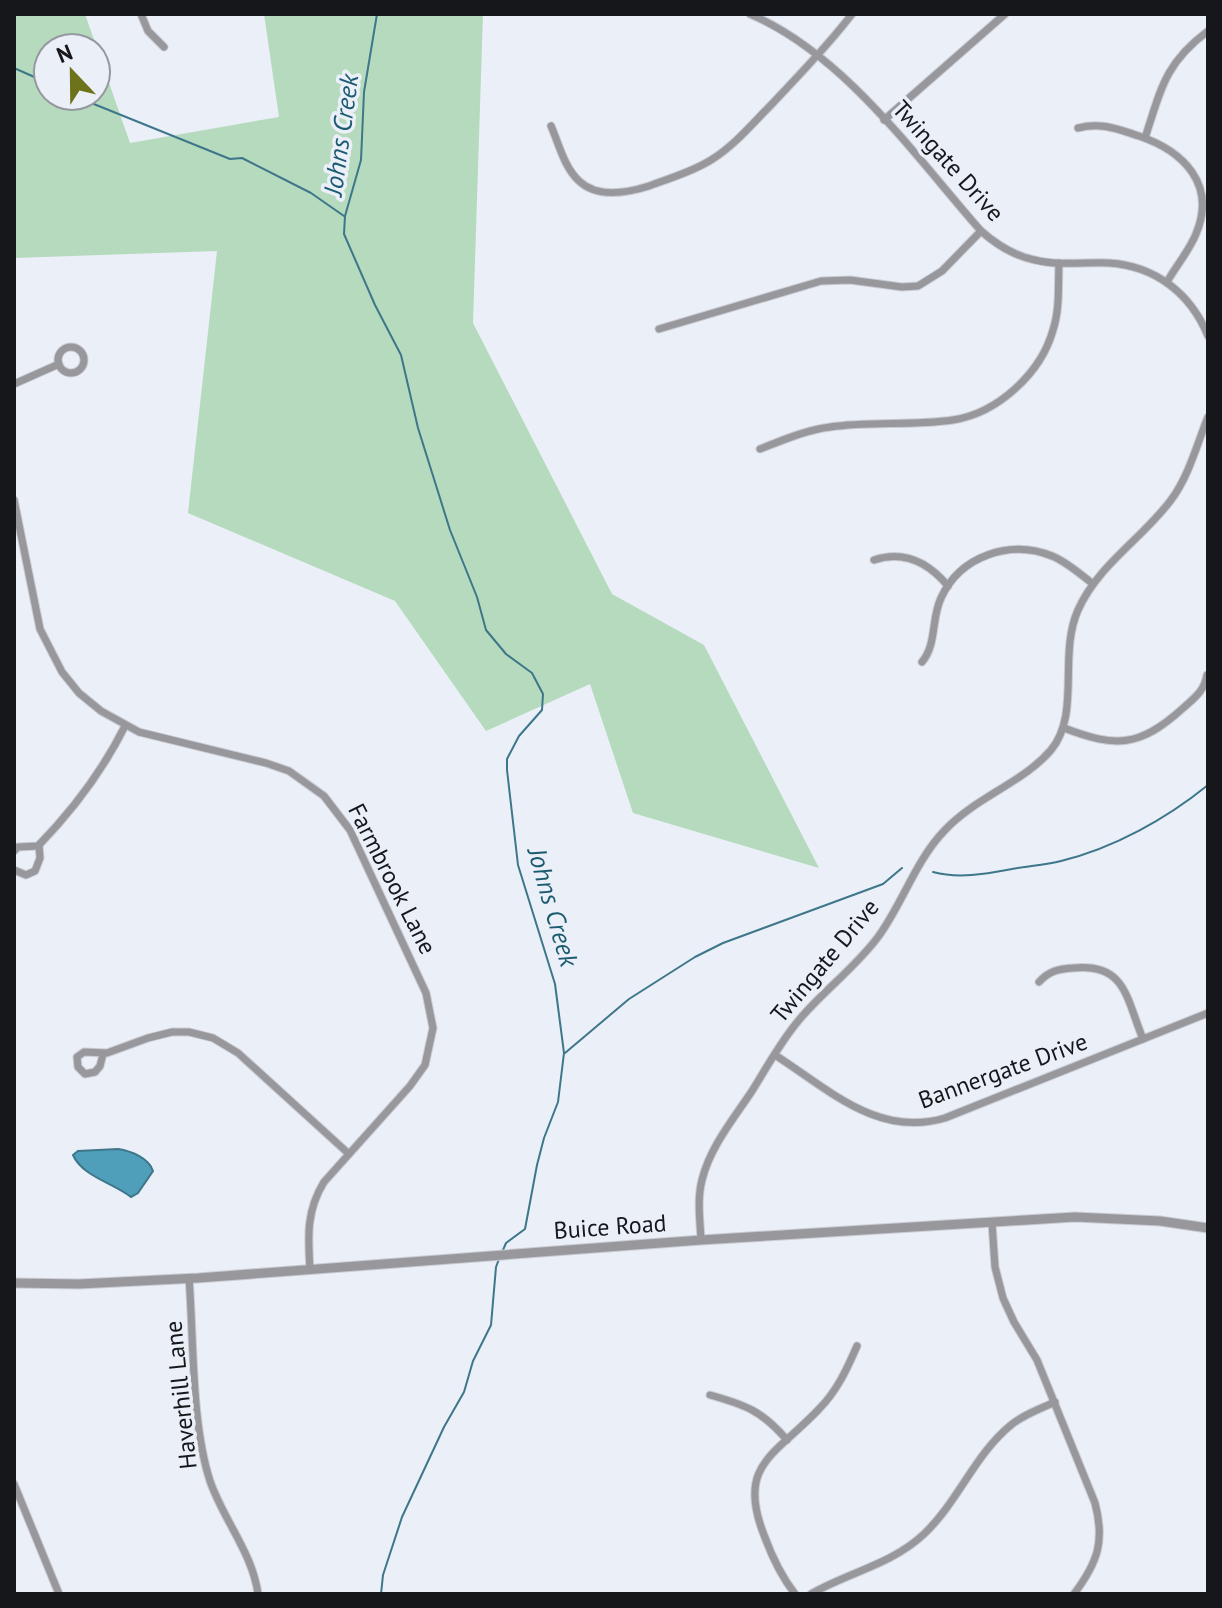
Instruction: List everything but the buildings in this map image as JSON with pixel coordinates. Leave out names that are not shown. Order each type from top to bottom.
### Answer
[{"type":"street","points":[[141,14],[148,31],[164,47]]},
{"type":"street","name":"Twingate Drive","points":[[750,14],[775,25],[818,54],[884,120],[981,231],[998,245],[1036,261],[1124,265],[1147,271],[1167,282],[1194,308],[1208,336]]},
{"type":"street","points":[[551,126],[569,168],[580,182],[594,190],[636,190],[681,175],[715,158],[746,130],[852,14]]},
{"type":"street","points":[[884,120],[1005,14]]},
{"type":"street","points":[[1145,138],[1172,65],[1186,48],[1208,31]]},
{"type":"street","points":[[1078,128],[1105,125],[1167,147],[1184,160],[1196,177],[1202,214],[1197,232],[1167,282]]},
{"type":"street","points":[[659,329],[821,281],[850,280],[902,287],[918,286],[942,271],[981,231]]},
{"type":"street","points":[[760,449],[828,427],[952,420],[993,406],[1029,373],[1048,345],[1057,312],[1059,263]]},
{"type":"street","points":[[14,384],[59,364]]},
{"type":"street","points":[[1207,675],[1200,693],[1162,726],[1142,737],[1126,742],[1107,742],[1064,728],[1067,658],[1079,608],[1093,584],[1173,497],[1208,417]]},
{"type":"street","name":"Farmbrook Lane","points":[[14,500],[26,548],[35,612],[47,647],[79,693],[125,726],[155,737],[289,771],[324,796],[350,830],[426,993],[433,1028],[429,1053],[418,1076],[324,1182],[312,1206],[307,1231],[310,1270]]},
{"type":"street","points":[[922,662],[930,650],[936,609],[948,586],[960,571],[977,559],[1017,549],[1036,551],[1054,557],[1093,584]]},
{"type":"street","points":[[874,560],[895,556],[912,559],[932,569],[948,586]]},
{"type":"street","points":[[14,851],[18,847],[39,845],[88,790],[109,759],[125,726]]},
{"type":"street","name":"Twingate Drive","points":[[701,1240],[699,1196],[706,1166],[800,1018],[877,938],[920,861],[944,831],[978,802],[1037,764],[1051,750],[1064,728]]},
{"type":"street","points":[[14,870],[26,875],[35,871],[40,858],[39,845]]},
{"type":"street","points":[[1039,982],[1057,969],[1091,966],[1107,971],[1121,985],[1143,1039]]},
{"type":"street","name":"Bannergate Drive","points":[[775,1055],[869,1115],[890,1122],[914,1124],[945,1118],[1208,1013]]},
{"type":"street","points":[[103,1054],[164,1033],[189,1032],[213,1038],[238,1053],[349,1154]]},
{"type":"street","name":"Buice Road","points":[[14,1283],[79,1284],[189,1278],[701,1240],[1075,1217],[1115,1217],[1208,1228]]},
{"type":"street","points":[[992,1223],[995,1267],[1003,1298],[1037,1360],[1100,1522],[1097,1555],[1079,1592]]},
{"type":"street","name":"Haverhill Lane","points":[[189,1278],[204,1457],[217,1499],[252,1568],[258,1594]]},
{"type":"street","points":[[795,1594],[774,1563],[753,1500],[754,1484],[761,1469],[831,1395],[857,1346]]},
{"type":"street","points":[[710,1395],[757,1411],[787,1440]]},
{"type":"street","points":[[811,1594],[888,1560],[911,1545],[938,1519],[1004,1431],[1024,1416],[1055,1402]]},
{"type":"street","points":[[14,1484],[59,1594]]},
{"type":"green space","points":[[14,14],[85,14],[91,32],[32,32],[32,112],[112,112],[112,91],[130,143],[279,117],[264,14],[483,14],[473,323],[612,594],[704,645],[819,868],[633,813],[590,684],[486,731],[395,601],[188,513],[217,251],[14,258]]},
{"type":"water","points":[[118,1149],[139,1156],[148,1162],[153,1171],[138,1193],[131,1197],[91,1174],[73,1155],[78,1151]]},
{"type":"waterway","name":"Johns Creek","points":[[377,14],[364,92],[361,160],[345,216],[344,234],[401,355],[418,428],[486,630],[506,654],[532,673],[543,694],[542,710],[519,736],[507,759],[507,770],[518,865],[555,984],[564,1053],[558,1102],[544,1138],[525,1229],[506,1243],[503,1250]]},
{"type":"waterway","points":[[14,68],[32,76]]},
{"type":"waterway","points":[[112,111],[230,159],[242,158],[311,193],[344,216]]},
{"type":"waterway","points":[[933,872],[982,874],[1081,855],[1139,831],[1208,785]]},
{"type":"waterway","points":[[565,1053],[629,999],[695,957],[723,943],[883,884],[902,868]]},
{"type":"waterway","name":"Johns Creek","points":[[381,1594],[383,1575],[402,1517],[464,1392],[473,1361],[491,1325],[499,1259]]}]
